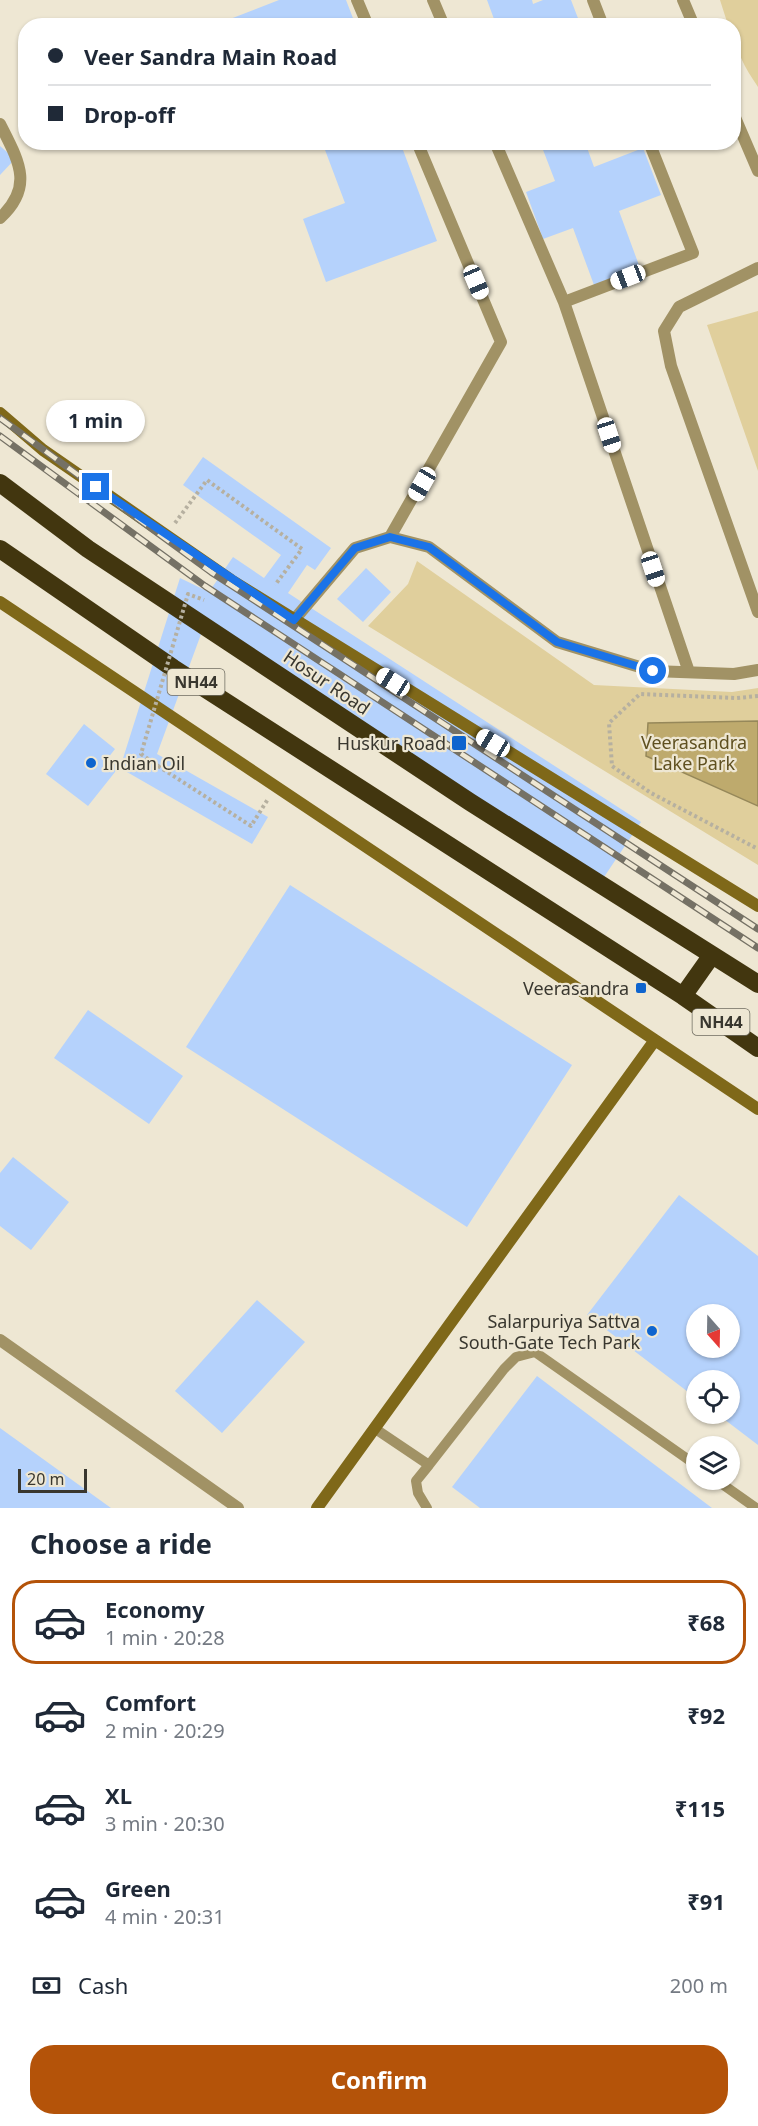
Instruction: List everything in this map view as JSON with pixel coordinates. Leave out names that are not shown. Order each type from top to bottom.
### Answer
[{"type":"highway","name":"Hosur Road","points":[[0,483],[98,556],[470,802],[758,984]]},
{"type":"highway","name":"NH44","points":[[0,549],[173,668],[683,996],[758,1048]]},
{"type":"highway","points":[[683,996],[712,955]]},
{"type":"street","points":[[357,0],[365,18]]},
{"type":"street","points":[[433,0],[441,18]]},
{"type":"street","points":[[593,0],[600,18]]},
{"type":"street","points":[[683,0],[691,18]]},
{"type":"street","points":[[0,124],[16,155],[20,171],[19,189],[14,205],[0,218]]},
{"type":"street","points":[[741,131],[758,171]]},
{"type":"street","points":[[390,537],[501,342],[420,150]]},
{"type":"street","points":[[498,150],[564,302],[689,672]]},
{"type":"street","points":[[564,302],[693,253],[652,150]]},
{"type":"street","points":[[758,268],[679,307],[664,331],[671,366],[758,612]]},
{"type":"street","points":[[0,413],[43,450],[294,620],[758,906]]},
{"type":"street","points":[[294,620],[355,548],[390,537],[429,547],[557,642],[653,671],[734,674],[758,670]]},
{"type":"street","points":[[0,602],[275,788],[758,1108]]},
{"type":"street","points":[[316,1508],[655,1040]]},
{"type":"street","points":[[0,1340],[238,1508]]},
{"type":"lane","points":[[427,1508],[418,1493],[416,1481],[504,1369],[516,1357],[536,1352],[686,1458]]},
{"type":"lane","points":[[374,1428],[429,1465]]},
{"type":"lane","points":[[731,1490],[756,1508]]},
{"type":"path","points":[[166,535],[207,480],[302,549],[275,585]]},
{"type":"path","points":[[204,600],[188,594],[141,754],[250,826],[275,788]]},
{"type":"path","points":[[758,696],[737,698],[640,694],[609,723],[612,766],[651,793],[758,849]]},
{"type":"green space","points":[[720,0],[758,0],[758,87],[741,58],[741,18],[726,18]]},
{"type":"green space","points":[[758,311],[758,471],[707,325]]},
{"type":"green space","name":"Veerasandra Lake Park","points":[[417,561],[594,685],[732,692],[758,688],[758,865],[368,626],[408,584]]},
{"type":"shaded area","points":[[758,721],[758,806],[646,756],[648,723]]},
{"type":"building","points":[[279,0],[346,0],[353,18],[233,18]]},
{"type":"building","points":[[487,0],[532,0],[533,4],[543,0],[571,0],[578,18],[494,18]]},
{"type":"building","points":[[0,146],[15,159],[0,175]]},
{"type":"building","points":[[325,150],[403,150],[437,241],[326,282],[303,219],[345,203]]},
{"type":"building","points":[[543,150],[588,150],[594,167],[638,150],[644,150],[661,195],[619,211],[640,268],[594,285],[573,228],[543,239],[526,192],[555,181]]},
{"type":"building","points":[[203,457],[331,548],[315,570],[307,565],[288,593],[641,822],[600,883],[204,626],[157,754],[268,817],[252,844],[120,768],[180,578],[209,592],[233,557],[264,578],[281,555],[183,485]]},
{"type":"building","points":[[366,568],[391,592],[363,622],[337,599]]},
{"type":"building","points":[[84,724],[115,749],[108,758],[119,767],[88,806],[46,774]]},
{"type":"building","points":[[290,885],[572,1065],[467,1227],[186,1047]]},
{"type":"building","points":[[88,1010],[183,1076],[149,1124],[54,1058]]},
{"type":"building","points":[[13,1157],[69,1202],[31,1250],[0,1226],[0,1173]]},
{"type":"building","name":"Salarpuriya Sattva South-Gate Tech Park","points":[[679,1195],[758,1256],[758,1445],[730,1424],[740,1424],[740,1370],[686,1370],[686,1390],[587,1315]]},
{"type":"building","points":[[257,1300],[305,1342],[222,1433],[175,1391]]},
{"type":"building","points":[[537,1376],[712,1508],[480,1508],[452,1487]]},
{"type":"building","points":[[0,1428],[111,1508],[0,1508]]},
{"type":"railway","points":[[0,418],[211,572],[758,929]]},
{"type":"railway","points":[[0,436],[205,586],[758,948]]},
{"type":"place","name":"Huskur Road","points":[[459,743]]},
{"type":"place","name":"Indian Oil","points":[[91,763]]},
{"type":"place","name":"Veerasandra","points":[[641,988]]},
{"type":"place","name":"Salarpuriya Sattva South-Gate Tech Park","points":[[652,1331]]},
{"type":"route","points":[[96,487],[231,580],[294,620],[355,548],[390,537],[429,547],[557,642],[653,671]]}]
